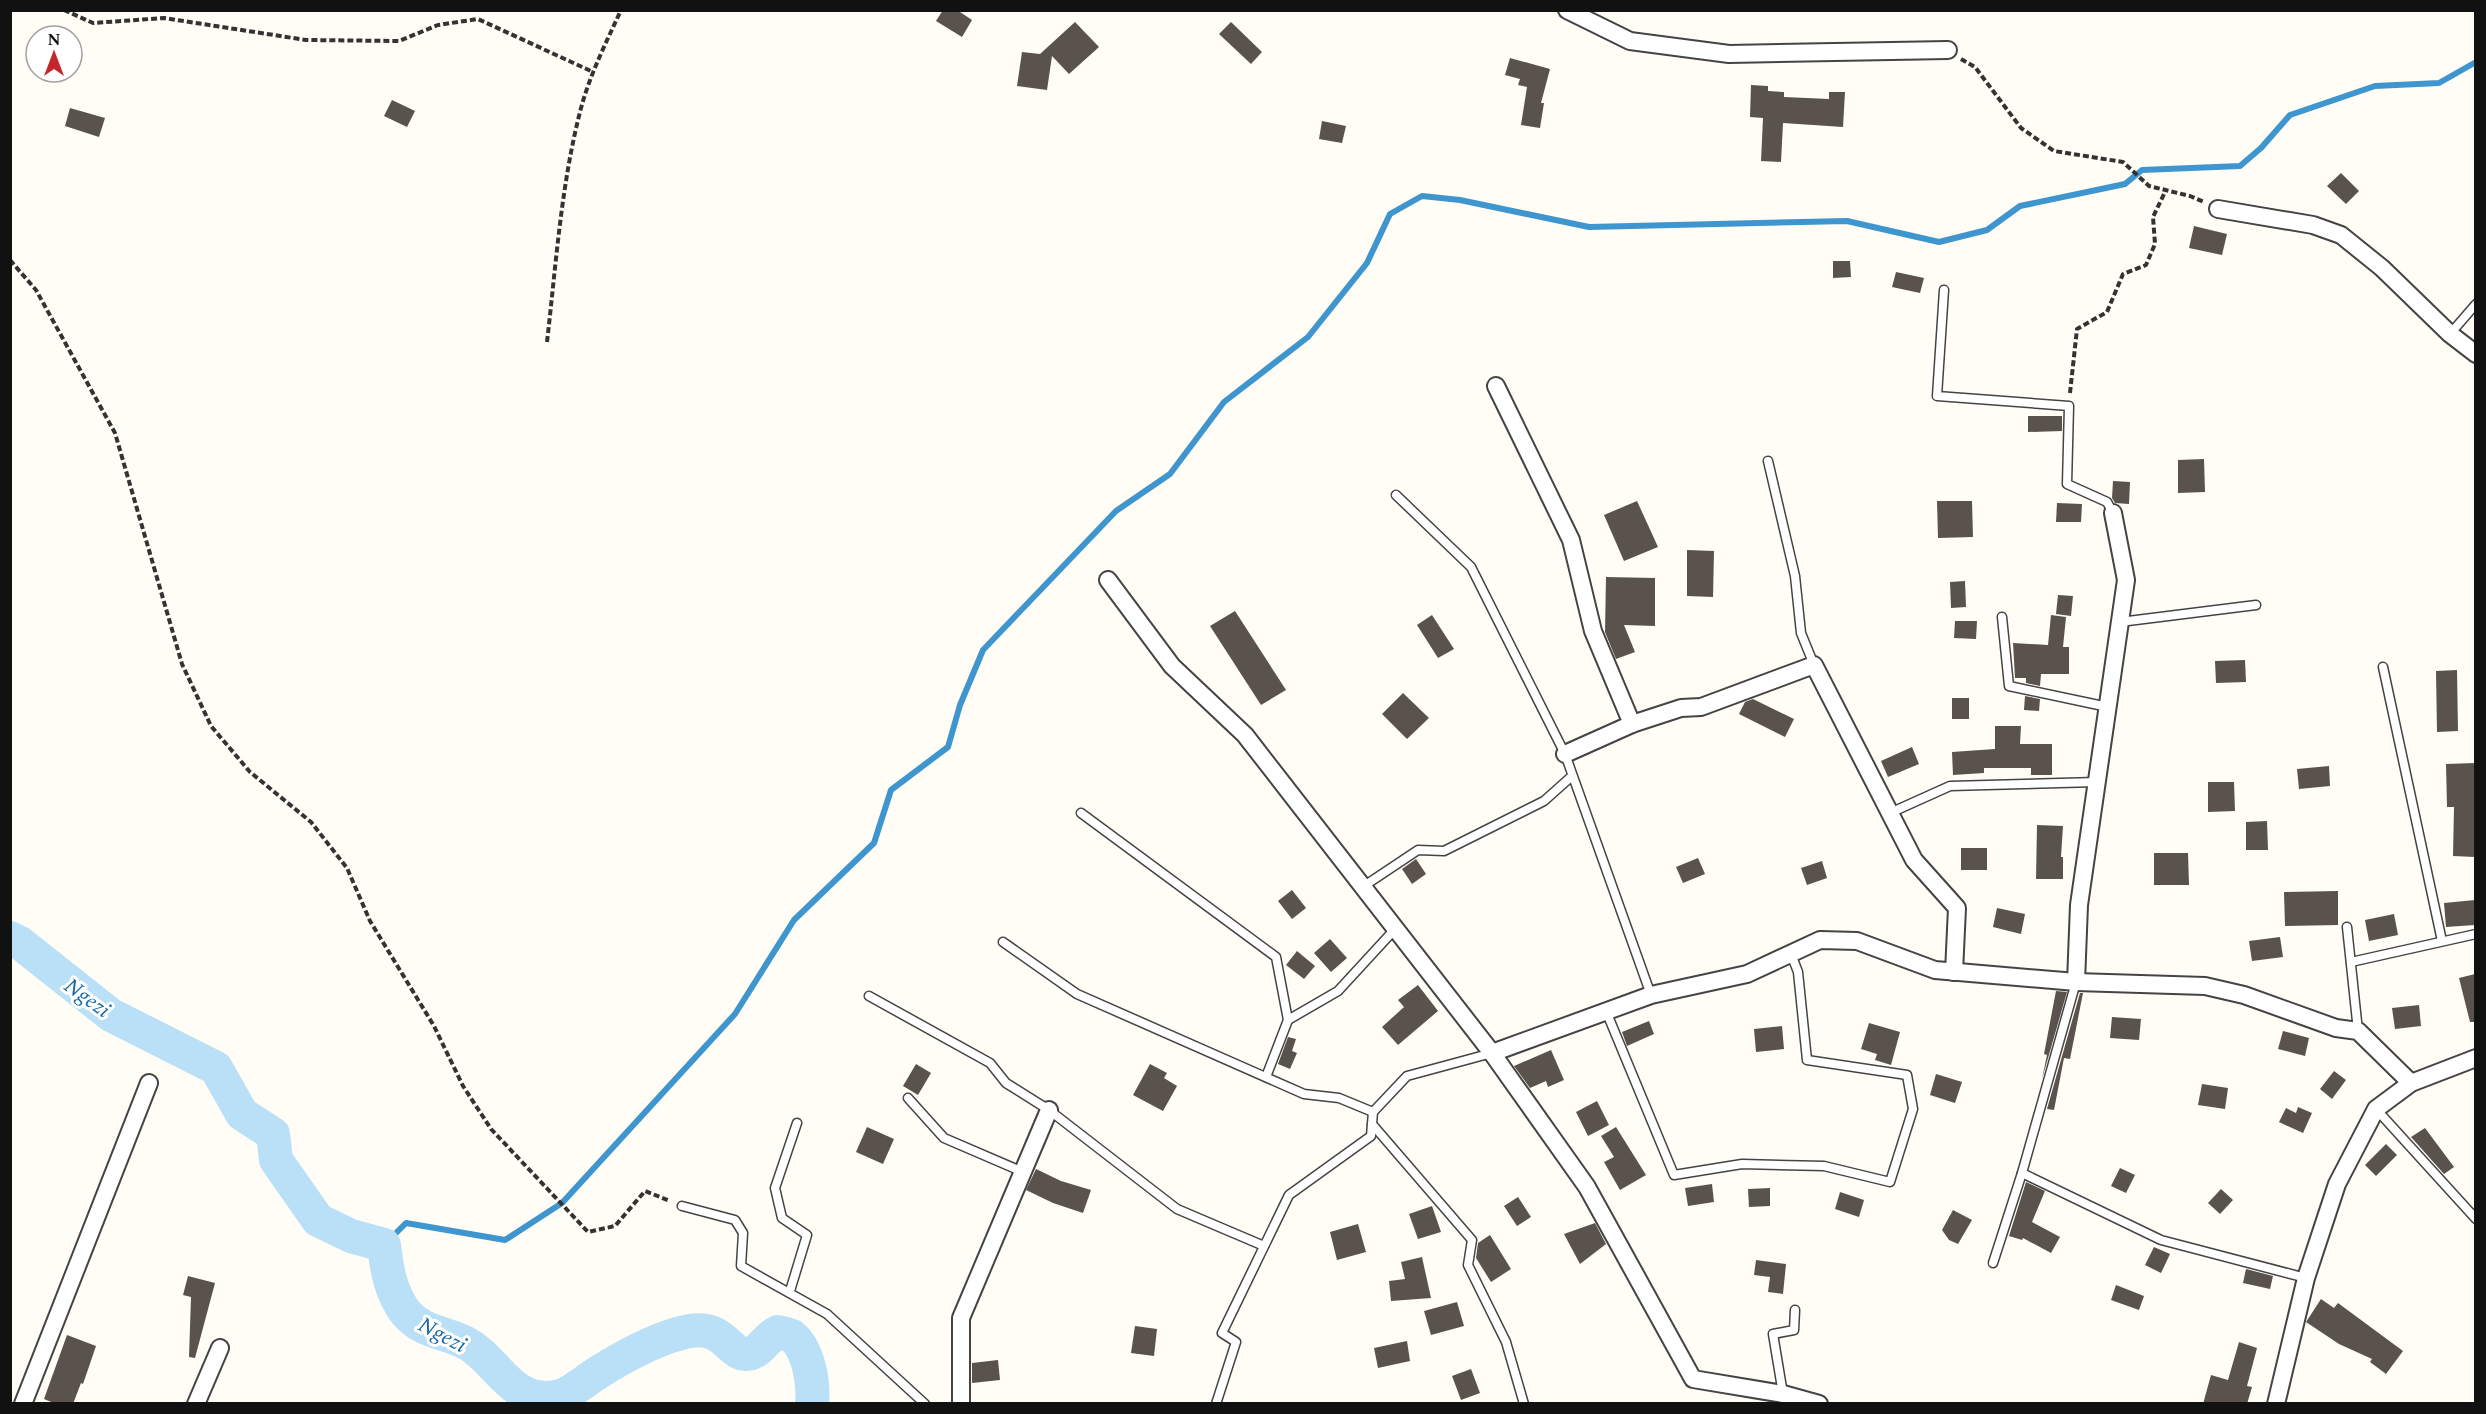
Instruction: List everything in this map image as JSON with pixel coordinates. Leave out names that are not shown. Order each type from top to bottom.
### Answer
[{"type":"street","points":[[1567,10],[1630,41],[1729,54],[1948,50]]},
{"type":"street","points":[[2218,209],[2313,225],[2341,235],[2382,268],[2450,334],[2475,354]]},
{"type":"street","points":[[1497,386],[1571,540],[1593,631],[1632,724]]},
{"type":"street","points":[[2076,982],[2079,904],[2126,580],[2113,513]]},
{"type":"street","points":[[1108,580],[1172,666],[1245,735],[1492,1053],[1587,1187],[1693,1379],[1783,1394],[1819,1404]]},
{"type":"street","points":[[1565,754],[1632,724],[1681,708],[1701,707],[1814,665],[1914,860],[1957,908],[1954,972]]},
{"type":"street","points":[[1492,1053],[1651,995],[1747,974],[1820,940],[1857,941],[1935,970],[2076,982],[2205,986],[2244,995],[2336,1029],[2358,1031],[2411,1083]]},
{"type":"street","points":[[2276,1404],[2306,1278],[2337,1184],[2376,1110],[2411,1083],[2475,1058]]},
{"type":"street","points":[[22,1404],[149,1083]]},
{"type":"street","points":[[961,1404],[961,1318],[1049,1110]]},
{"type":"street","points":[[196,1404],[220,1348]]},
{"type":"lane","points":[[1944,290],[1938,396],[2069,406],[2067,484],[2107,502],[2113,513]]},
{"type":"lane","points":[[2450,334],[2475,304]]},
{"type":"lane","points":[[1768,460],[1795,576],[1801,633],[1814,665]]},
{"type":"lane","points":[[1396,495],[1471,567],[1565,754],[1651,995]]},
{"type":"lane","points":[[2120,622],[2256,605]]},
{"type":"lane","points":[[2002,617],[2009,686],[2108,707]]},
{"type":"lane","points":[[2383,667],[2442,941]]},
{"type":"lane","points":[[1364,886],[1418,850],[1444,851],[1544,801],[1572,776]]},
{"type":"lane","points":[[1890,813],[1950,786],[2097,782]]},
{"type":"lane","points":[[1081,813],[1276,957],[1288,1020],[1266,1077]]},
{"type":"lane","points":[[2347,927],[2358,1031]]},
{"type":"lane","points":[[1288,1020],[1338,991],[1396,928]]},
{"type":"lane","points":[[2351,962],[2475,934]]},
{"type":"lane","points":[[1003,942],[1077,994],[1304,1094],[1339,1098],[1373,1112]]},
{"type":"lane","points":[[1606,1011],[1674,1175],[1742,1164],[1824,1166],[1890,1182],[1913,1109],[1907,1075],[1807,1060],[1798,972],[1791,954]]},
{"type":"lane","points":[[1993,1263],[2022,1173],[2076,982]]},
{"type":"lane","points":[[869,996],[990,1063],[1006,1083],[1049,1110],[1177,1209],[1264,1246]]},
{"type":"lane","points":[[1216,1404],[1236,1342],[1222,1334],[1289,1195],[1371,1136],[1373,1112],[1407,1076],[1492,1053]]},
{"type":"lane","points":[[908,1098],[944,1138],[1023,1172]]},
{"type":"lane","points":[[2376,1110],[2475,1219]]},
{"type":"lane","points":[[790,1291],[807,1235],[782,1218],[775,1188],[797,1123]]},
{"type":"lane","points":[[1372,1124],[1472,1240],[1468,1265],[1506,1342],[1524,1404]]},
{"type":"lane","points":[[2022,1173],[2161,1240],[2306,1278]]},
{"type":"lane","points":[[682,1206],[735,1221],[743,1233],[741,1266],[828,1314],[925,1404]]},
{"type":"lane","points":[[1783,1394],[1773,1334],[1794,1330],[1795,1310]]},
{"type":"path","points":[[64,10],[93,23],[164,18],[306,40],[399,41],[438,25],[478,19],[593,72]]},
{"type":"path","points":[[547,342],[562,207],[580,110],[593,72],[621,10]]},
{"type":"path","points":[[1948,50],[1976,68],[2021,128],[2054,151],[2123,162],[2149,186],[2165,192],[2190,196],[2218,209]]},
{"type":"path","points":[[2069,406],[2077,328],[2107,312],[2123,274],[2146,265],[2155,244],[2153,217],[2165,192]]},
{"type":"path","points":[[10,260],[36,290],[115,433],[182,663],[212,726],[250,772],[311,822],[347,868],[370,921],[434,1026],[463,1086],[491,1129],[588,1232],[615,1226],[645,1191],[682,1206]]},
{"type":"building","points":[[943,10],[957,10],[972,20],[962,37],[936,21]]},
{"type":"building","points":[[1075,22],[1099,47],[1069,74],[1052,56],[1047,90],[1017,86],[1022,52],[1040,54]]},
{"type":"building","points":[[1231,22],[1262,52],[1251,64],[1219,34]]},
{"type":"building","points":[[1510,58],[1550,69],[1541,103],[1544,103],[1540,128],[1521,125],[1527,87],[1518,85],[1520,79],[1505,75]]},
{"type":"building","points":[[1751,85],[1768,86],[1768,91],[1784,92],[1784,97],[1829,99],[1829,92],[1845,92],[1843,127],[1783,123],[1781,162],[1761,161],[1763,118],[1750,117]]},
{"type":"building","points":[[392,100],[415,111],[407,127],[384,116]]},
{"type":"building","points":[[70,108],[105,118],[99,137],[65,126]]},
{"type":"building","points":[[1322,121],[1346,126],[1342,143],[1319,139]]},
{"type":"building","points":[[2341,173],[2359,191],[2346,204],[2327,186]]},
{"type":"building","points":[[2194,226],[2227,234],[2222,255],[2189,248]]},
{"type":"building","points":[[1833,261],[1850,261],[1851,277],[1833,278]]},
{"type":"building","points":[[1896,272],[1924,278],[1920,293],[1892,287]]},
{"type":"building","points":[[2028,416],[2062,416],[2062,431],[2028,432]]},
{"type":"building","points":[[2204,459],[2205,492],[2178,493],[2178,460]]},
{"type":"building","points":[[2113,481],[2130,482],[2129,504],[2115,503],[2112,498]]},
{"type":"building","points":[[1637,501],[1658,547],[1624,561],[1604,515]]},
{"type":"building","points":[[1937,501],[1972,501],[1973,537],[1938,538]]},
{"type":"building","points":[[2057,503],[2082,504],[2081,522],[2056,522]]},
{"type":"building","points":[[1687,550],[1714,551],[1713,597],[1687,596]]},
{"type":"building","points":[[1606,577],[1655,578],[1655,626],[1624,625],[1635,652],[1616,659],[1605,632]]},
{"type":"building","points":[[1965,581],[1966,607],[1951,608],[1950,582]]},
{"type":"building","points":[[2058,595],[2073,596],[2071,616],[2056,614]]},
{"type":"building","points":[[1235,611],[1286,690],[1261,705],[1210,626]]},
{"type":"building","points":[[1432,615],[1454,649],[1438,658],[1417,625]]},
{"type":"building","points":[[2051,615],[2066,617],[2063,647],[2069,647],[2069,674],[2041,674],[2040,686],[2026,683],[2026,678],[2015,678],[2013,643],[2048,645]]},
{"type":"building","points":[[1955,621],[1977,621],[1976,639],[1954,638]]},
{"type":"building","points":[[2245,660],[2246,682],[2216,683],[2215,661]]},
{"type":"building","points":[[2457,670],[2458,731],[2437,732],[2436,671]]},
{"type":"building","points":[[1403,693],[1429,718],[1407,739],[1382,714]]},
{"type":"building","points":[[2025,696],[2040,699],[2039,711],[2024,710]]},
{"type":"building","points":[[1952,698],[1969,698],[1969,719],[1952,719]]},
{"type":"building","points":[[1753,699],[1794,719],[1785,737],[1739,714],[1745,702]]},
{"type":"building","points":[[1995,726],[2021,726],[2020,744],[2052,744],[2052,775],[2031,775],[2031,768],[1984,768],[1984,773],[1953,775],[1952,752],[1995,749]]},
{"type":"building","points":[[1912,747],[1919,764],[1888,777],[1881,761]]},
{"type":"building","points":[[2475,763],[2475,857],[2453,856],[2454,807],[2447,807],[2446,764]]},
{"type":"building","points":[[2329,766],[2330,786],[2299,789],[2297,769]]},
{"type":"building","points":[[2208,782],[2234,782],[2235,811],[2208,812]]},
{"type":"building","points":[[2267,821],[2268,850],[2246,850],[2246,822]]},
{"type":"building","points":[[2037,825],[2063,826],[2061,857],[2063,857],[2063,879],[2036,879]]},
{"type":"building","points":[[1961,848],[1987,848],[1987,870],[1961,870]]},
{"type":"building","points":[[2154,853],[2188,853],[2189,885],[2154,885]]},
{"type":"building","points":[[1698,858],[1705,874],[1683,883],[1676,867]]},
{"type":"building","points":[[1416,859],[1426,874],[1412,884],[1402,869]]},
{"type":"building","points":[[1822,861],[1827,878],[1807,885],[1801,868]]},
{"type":"building","points":[[1292,890],[1306,908],[1292,919],[1278,901]]},
{"type":"building","points":[[2338,891],[2338,925],[2285,926],[2284,892]]},
{"type":"building","points":[[2475,900],[2475,925],[2446,927],[2444,903]]},
{"type":"building","points":[[1997,908],[2025,914],[2021,934],[1993,927]]},
{"type":"building","points":[[2394,914],[2398,935],[2369,941],[2365,920]]},
{"type":"building","points":[[2280,937],[2283,957],[2252,961],[2249,941]]},
{"type":"building","points":[[1330,939],[1347,958],[1331,972],[1314,953]]},
{"type":"building","points":[[1297,951],[1315,966],[1304,979],[1286,965]]},
{"type":"building","points":[[2475,974],[2475,1022],[2470,1022],[2459,978]]},
{"type":"building","points":[[1418,985],[1438,1011],[1398,1045],[1382,1027],[1404,1007],[1398,1000]]},
{"type":"building","points":[[2056,991],[2067,992],[2042,1079],[2047,1055],[2044,1054]]},
{"type":"building","points":[[2080,993],[2083,993],[2070,1059],[2064,1058],[2054,1110],[2047,1109]]},
{"type":"building","points":[[2419,1005],[2421,1026],[2395,1029],[2392,1008]]},
{"type":"building","points":[[2112,1017],[2141,1019],[2139,1040],[2110,1038]]},
{"type":"building","points":[[1649,1021],[1654,1034],[1627,1046],[1622,1032]]},
{"type":"building","points":[[1869,1023],[1900,1032],[1891,1065],[1875,1060],[1877,1054],[1861,1049]]},
{"type":"building","points":[[1782,1026],[1784,1049],[1756,1052],[1754,1029]]},
{"type":"building","points":[[2283,1031],[2309,1038],[2305,1056],[2278,1049]]},
{"type":"building","points":[[1288,1037],[1296,1039],[1292,1051],[1297,1053],[1290,1069],[1278,1064]]},
{"type":"building","points":[[1551,1050],[1564,1080],[1548,1087],[1546,1081],[1530,1088],[1514,1066]]},
{"type":"building","points":[[916,1064],[931,1073],[918,1095],[903,1086]]},
{"type":"building","points":[[1150,1064],[1167,1073],[1164,1078],[1177,1086],[1163,1111],[1133,1095]]},
{"type":"building","points":[[2334,1071],[2346,1080],[2332,1099],[2320,1089]]},
{"type":"building","points":[[1936,1074],[1962,1082],[1955,1103],[1930,1095]]},
{"type":"building","points":[[2202,1084],[2228,1088],[2225,1109],[2198,1105]]},
{"type":"building","points":[[1597,1101],[1609,1125],[1588,1136],[1576,1112]]},
{"type":"building","points":[[2298,1107],[2312,1113],[2303,1133],[2279,1122],[2286,1108],[2296,1113]]},
{"type":"building","points":[[867,1127],[894,1139],[883,1164],[856,1152]]},
{"type":"building","points":[[1616,1127],[1646,1175],[1620,1190],[1604,1162],[1614,1157],[1601,1136]]},
{"type":"building","points":[[2425,1128],[2454,1167],[2444,1174],[2411,1137]]},
{"type":"building","points":[[2386,1144],[2397,1155],[2376,1176],[2365,1165]]},
{"type":"building","points":[[2120,1168],[2135,1175],[2126,1193],[2111,1186]]},
{"type":"building","points":[[1036,1169],[1061,1181],[1091,1190],[1083,1213],[1053,1203],[1026,1190]]},
{"type":"building","points":[[2026,1182],[2045,1191],[2032,1222],[2060,1237],[2051,1253],[2023,1238],[2022,1240],[2009,1236]]},
{"type":"building","points":[[1712,1184],[1714,1202],[1688,1206],[1685,1188]]},
{"type":"building","points":[[1770,1188],[1770,1206],[1749,1207],[1748,1189]]},
{"type":"building","points":[[2221,1189],[2233,1200],[2220,1214],[2208,1203]]},
{"type":"building","points":[[1840,1192],[1864,1200],[1859,1217],[1835,1209]]},
{"type":"building","points":[[1518,1197],[1531,1217],[1517,1226],[1504,1206]]},
{"type":"building","points":[[1432,1206],[1441,1232],[1418,1239],[1409,1214]]},
{"type":"building","points":[[1953,1210],[1972,1220],[1958,1244],[1949,1240],[1942,1230]]},
{"type":"building","points":[[1595,1223],[1606,1244],[1580,1264],[1564,1234]]},
{"type":"building","points":[[1358,1224],[1366,1252],[1337,1260],[1330,1232]]},
{"type":"building","points":[[1490,1235],[1511,1269],[1491,1282],[1476,1258],[1478,1243]]},
{"type":"building","points":[[2154,1247],[2170,1254],[2161,1273],[2145,1265]]},
{"type":"building","points":[[1422,1257],[1431,1298],[1391,1301],[1389,1281],[1405,1279],[1401,1262]]},
{"type":"building","points":[[1756,1260],[1786,1264],[1783,1294],[1768,1292],[1770,1277],[1754,1275]]},
{"type":"building","points":[[2246,1269],[2273,1276],[2270,1289],[2243,1283]]},
{"type":"building","points":[[188,1276],[215,1283],[195,1358],[189,1357],[191,1297],[183,1295]]},
{"type":"building","points":[[2116,1285],[2144,1296],[2139,1310],[2111,1300]]},
{"type":"building","points":[[2321,1299],[2334,1308],[2338,1303],[2403,1351],[2386,1374],[2370,1362],[2372,1359],[2339,1344],[2306,1322]]},
{"type":"building","points":[[1457,1302],[1464,1326],[1431,1335],[1424,1311]]},
{"type":"building","points":[[1135,1326],[1157,1329],[1154,1356],[1131,1353]]},
{"type":"building","points":[[67,1335],[96,1346],[83,1384],[81,1383],[73,1404],[56,1404],[44,1399]]},
{"type":"building","points":[[1407,1341],[1410,1361],[1378,1368],[1374,1348]]},
{"type":"building","points":[[2239,1342],[2257,1348],[2247,1386],[2252,1387],[2247,1404],[2203,1404],[2211,1375],[2228,1380]]},
{"type":"building","points":[[998,1360],[1000,1380],[972,1383],[972,1363]]},
{"type":"building","points":[[1471,1369],[1480,1393],[1461,1400],[1452,1376]]},
{"type":"waterway","points":[[384,1245],[406,1223],[505,1240],[562,1203],[735,1014],[794,920],[874,843],[891,790],[948,747],[960,705],[983,650],[1116,511],[1170,474],[1224,402],[1308,337],[1367,263],[1390,214],[1422,196],[1460,200],[1589,227],[1847,221],[1939,242],[1987,230],[2020,206],[2125,184],[2142,170],[2240,166],[2261,148],[2290,115],[2375,86],[2439,83],[2476,62]]},
{"type":"waterway","name":"Ngezi","points":[[10,938],[20,943],[111,1015],[216,1068],[242,1114],[273,1134],[276,1160],[318,1220],[351,1236],[384,1245],[393,1289],[406,1313],[420,1325],[466,1343],[516,1388],[541,1398],[561,1396],[643,1347],[690,1331],[711,1332],[735,1350],[746,1354],[755,1351],[778,1332],[792,1336],[803,1350],[811,1377],[812,1404]]}]
